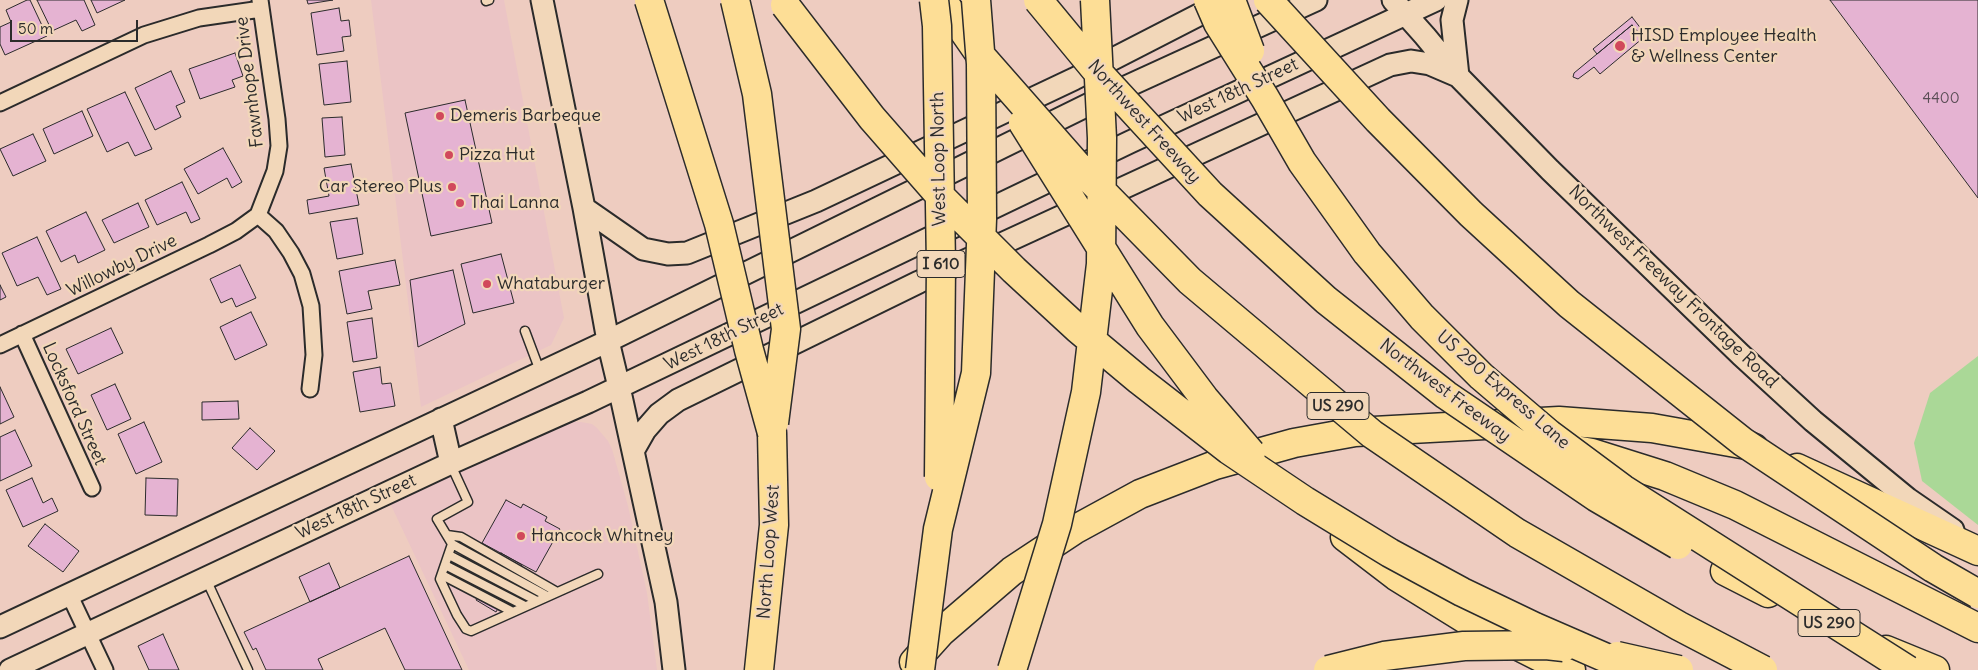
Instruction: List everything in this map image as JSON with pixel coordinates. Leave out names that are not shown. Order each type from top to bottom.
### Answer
[{"type":"highway","points":[[649,0],[719,224],[749,350],[772,433]]},
{"type":"highway","points":[[735,0],[757,94],[786,329],[772,433]]},
{"type":"highway","points":[[782,0],[872,118],[942,198],[1028,283],[1078,329],[1228,450],[1305,501],[1462,592],[1535,627],[1634,670]]},
{"type":"highway","name":"West Loop North","points":[[934,0],[937,26],[941,265],[938,529]]},
{"type":"highway","name":"US 290","points":[[942,0],[981,56],[1083,172],[1190,281],[1372,434],[1517,532],[1679,626],[1763,670]]},
{"type":"highway","points":[[938,529],[976,373],[982,219],[981,64],[976,0]]},
{"type":"highway","name":"Northwest Freeway","points":[[1038,0],[1095,69],[1210,194],[1326,300],[1446,395],[1596,498],[1725,571],[1864,640],[1935,670]]},
{"type":"highway","points":[[1012,670],[1057,524],[1086,392],[1101,264],[1102,138],[1095,0]]},
{"type":"highway","name":"US 290 Express Lane","points":[[1208,0],[1218,23],[1302,162],[1368,253],[1422,317],[1481,376],[1549,434],[1623,489],[1908,670]]},
{"type":"highway","points":[[1231,0],[1265,98]]},
{"type":"highway","points":[[1268,0],[1391,134],[1471,214],[1570,304],[1743,442],[1933,568],[1978,594]]},
{"type":"highway","points":[[981,56],[1150,326],[1204,398],[1263,467],[1330,526],[1396,576],[1467,620],[1542,658],[1571,670]]},
{"type":"highway","points":[[907,670],[941,632],[1012,571],[1074,530],[1140,494],[1215,465],[1294,444],[1355,432],[1559,421],[1652,428],[1747,446],[1978,549]]},
{"type":"highway","points":[[1427,428],[1509,438],[1592,453],[1665,476],[1734,505],[1978,628]]},
{"type":"highway","name":"North Loop West","points":[[759,670],[774,525],[772,433]]},
{"type":"highway","name":"I 610","points":[[920,670],[938,529]]},
{"type":"highway","points":[[1328,670],[1384,656],[1464,646],[1546,644],[1628,658],[1679,670]]},
{"type":"main road","points":[[542,0],[584,208],[608,341],[620,386],[666,602],[674,670]]},
{"type":"main road","points":[[584,208],[643,249],[668,254],[687,253],[833,193],[1074,79],[1226,0]]},
{"type":"main road","points":[[0,627],[608,341],[1097,100],[1316,0]]},
{"type":"main road","name":"West 18th Street","points":[[10,670],[206,577],[620,386],[1130,142],[1399,7],[1436,0]]},
{"type":"main road","points":[[633,451],[645,430],[660,414],[678,400],[919,282],[1390,65],[1411,62],[1430,64],[1458,76],[1452,20],[1457,0]]},
{"type":"main road","name":"Northwest Freeway Frontage Road","points":[[1399,7],[1458,76],[1550,170],[1741,355],[1813,421],[1908,499],[1978,549]]},
{"type":"main road","points":[[441,419],[451,463]]},
{"type":"street","points":[[0,103],[144,35],[199,18],[260,4]]},
{"type":"street","name":"Fawnhope Drive","points":[[258,215],[275,171],[279,146],[277,118],[260,4]]},
{"type":"street","points":[[258,215],[276,231],[291,253],[302,274],[312,306],[314,356],[310,389]]},
{"type":"street","name":"Willowby Drive","points":[[0,345],[209,245],[236,231],[258,215]]},
{"type":"street","name":"Locksford Street","points":[[22,334],[92,488]]},
{"type":"street","points":[[69,594],[105,670]]},
{"type":"lane","points":[[525,331],[540,373]]},
{"type":"lane","points":[[451,463],[468,502],[437,519],[452,544],[547,596]]},
{"type":"lane","points":[[447,536],[461,537],[556,592]]},
{"type":"lane","points":[[452,544],[440,579],[457,615],[466,629],[471,631],[598,574]]},
{"type":"lane","points":[[449,555],[537,601]]},
{"type":"lane","points":[[445,565],[525,606]]},
{"type":"lane","points":[[442,575],[513,612]]},
{"type":"lane","points":[[206,577],[248,670]]},
{"type":"shaded area","points":[[371,0],[504,0],[564,318],[551,345],[421,407]]},
{"type":"shaded area","points":[[571,422],[592,424],[608,441],[612,449],[628,506],[647,593],[657,670],[469,670],[389,501],[545,430]]},
{"type":"green space","points":[[1978,356],[1978,525],[1922,481],[1914,443],[1930,393]]},
{"type":"building","points":[[30,0],[47,36],[5,55],[0,44],[0,27],[11,22],[6,10]]},
{"type":"building","points":[[37,0],[84,0],[95,25],[82,31],[76,20],[52,31]]},
{"type":"building","points":[[91,0],[125,0],[97,13]]},
{"type":"building","points":[[307,0],[333,0],[308,4]]},
{"type":"building","points":[[1830,0],[1978,0],[1978,198]]},
{"type":"building","points":[[339,8],[341,21],[349,20],[351,36],[342,37],[344,51],[317,55],[311,13]]},
{"type":"building","points":[[1632,17],[1642,30],[1639,33],[1632,25],[1597,54],[1593,49]]},
{"type":"building","name":"HISD Employee Health & Wellness Center","points":[[1632,25],[1643,38],[1600,74],[1594,67],[1578,79],[1573,77],[1574,73]]},
{"type":"building","points":[[235,53],[243,76],[232,80],[235,87],[200,99],[189,69]]},
{"type":"building","points":[[347,61],[351,102],[324,105],[319,64]]},
{"type":"building","points":[[171,71],[185,102],[176,106],[181,117],[155,130],[135,88]]},
{"type":"building","points":[[125,92],[152,149],[135,156],[128,142],[107,152],[87,109]]},
{"type":"building","points":[[465,100],[492,223],[431,236],[405,113]]},
{"type":"building","points":[[82,111],[93,136],[54,154],[43,129]]},
{"type":"building","points":[[342,117],[345,155],[325,157],[322,118]]},
{"type":"building","points":[[33,134],[46,161],[13,176],[0,149]]},
{"type":"building","points":[[223,148],[242,182],[232,188],[227,178],[198,194],[184,169]]},
{"type":"building","points":[[351,164],[359,205],[309,214],[307,200],[329,196],[324,168]]},
{"type":"building","points":[[182,182],[200,219],[191,223],[186,212],[157,225],[145,200]]},
{"type":"building","points":[[138,203],[149,227],[114,243],[102,220]]},
{"type":"building","points":[[86,212],[105,250],[78,263],[75,255],[61,262],[46,231]]},
{"type":"building","points":[[357,218],[363,254],[337,259],[330,222]]},
{"type":"building","points":[[37,237],[61,289],[47,295],[38,277],[17,286],[2,253]]},
{"type":"building","name":"Whataburger","points":[[501,254],[514,303],[473,313],[461,264]]},
{"type":"building","points":[[395,260],[400,285],[368,291],[372,309],[347,314],[339,271]]},
{"type":"building","points":[[240,265],[256,298],[236,307],[232,298],[221,303],[210,279]]},
{"type":"building","points":[[453,270],[465,324],[418,347],[410,280]]},
{"type":"building","points":[[0,285],[6,297],[0,300]]},
{"type":"building","points":[[251,312],[267,345],[235,360],[220,327]]},
{"type":"building","points":[[372,318],[377,358],[353,362],[347,322]]},
{"type":"building","points":[[111,328],[123,353],[78,374],[66,349]]},
{"type":"building","points":[[380,367],[382,384],[391,383],[395,406],[360,412],[353,372]]},
{"type":"building","points":[[115,384],[131,419],[107,430],[91,395]]},
{"type":"building","points":[[0,387],[14,417],[0,424]]},
{"type":"building","points":[[238,401],[239,419],[202,420],[202,402]]},
{"type":"building","points":[[144,422],[162,462],[136,474],[118,434]]},
{"type":"building","points":[[250,428],[275,451],[257,470],[232,448]]},
{"type":"building","points":[[15,430],[32,466],[0,481],[0,437]]},
{"type":"building","points":[[32,478],[43,503],[52,498],[58,511],[23,527],[6,490]]},
{"type":"building","points":[[146,478],[178,479],[177,516],[145,515]]},
{"type":"building","name":"Hancock Whitney","points":[[506,500],[521,508],[523,504],[547,517],[545,521],[560,529],[536,572],[482,543]]},
{"type":"building","points":[[45,524],[79,551],[63,572],[28,546]]},
{"type":"building","points":[[501,553],[522,565],[496,612],[476,600]]},
{"type":"building","points":[[409,556],[462,670],[405,670],[385,628],[318,659],[323,670],[266,670],[256,648],[253,650],[244,632]]},
{"type":"building","points":[[329,563],[340,588],[310,602],[299,577]]},
{"type":"building","points":[[163,634],[179,670],[149,670],[138,646]]},
{"type":"place","name":"HISD Employee Health & Wellness Center","points":[[1620,46]]},
{"type":"place","name":"Demeris Barbeque","points":[[440,116]]},
{"type":"place","name":"Pizza Hut","points":[[449,155]]},
{"type":"place","name":"Car Stereo Plus","points":[[452,187]]},
{"type":"place","name":"Thai Lanna","points":[[460,203]]},
{"type":"place","name":"Whataburger","points":[[487,284]]},
{"type":"place","name":"Hancock Whitney","points":[[521,536]]}]
